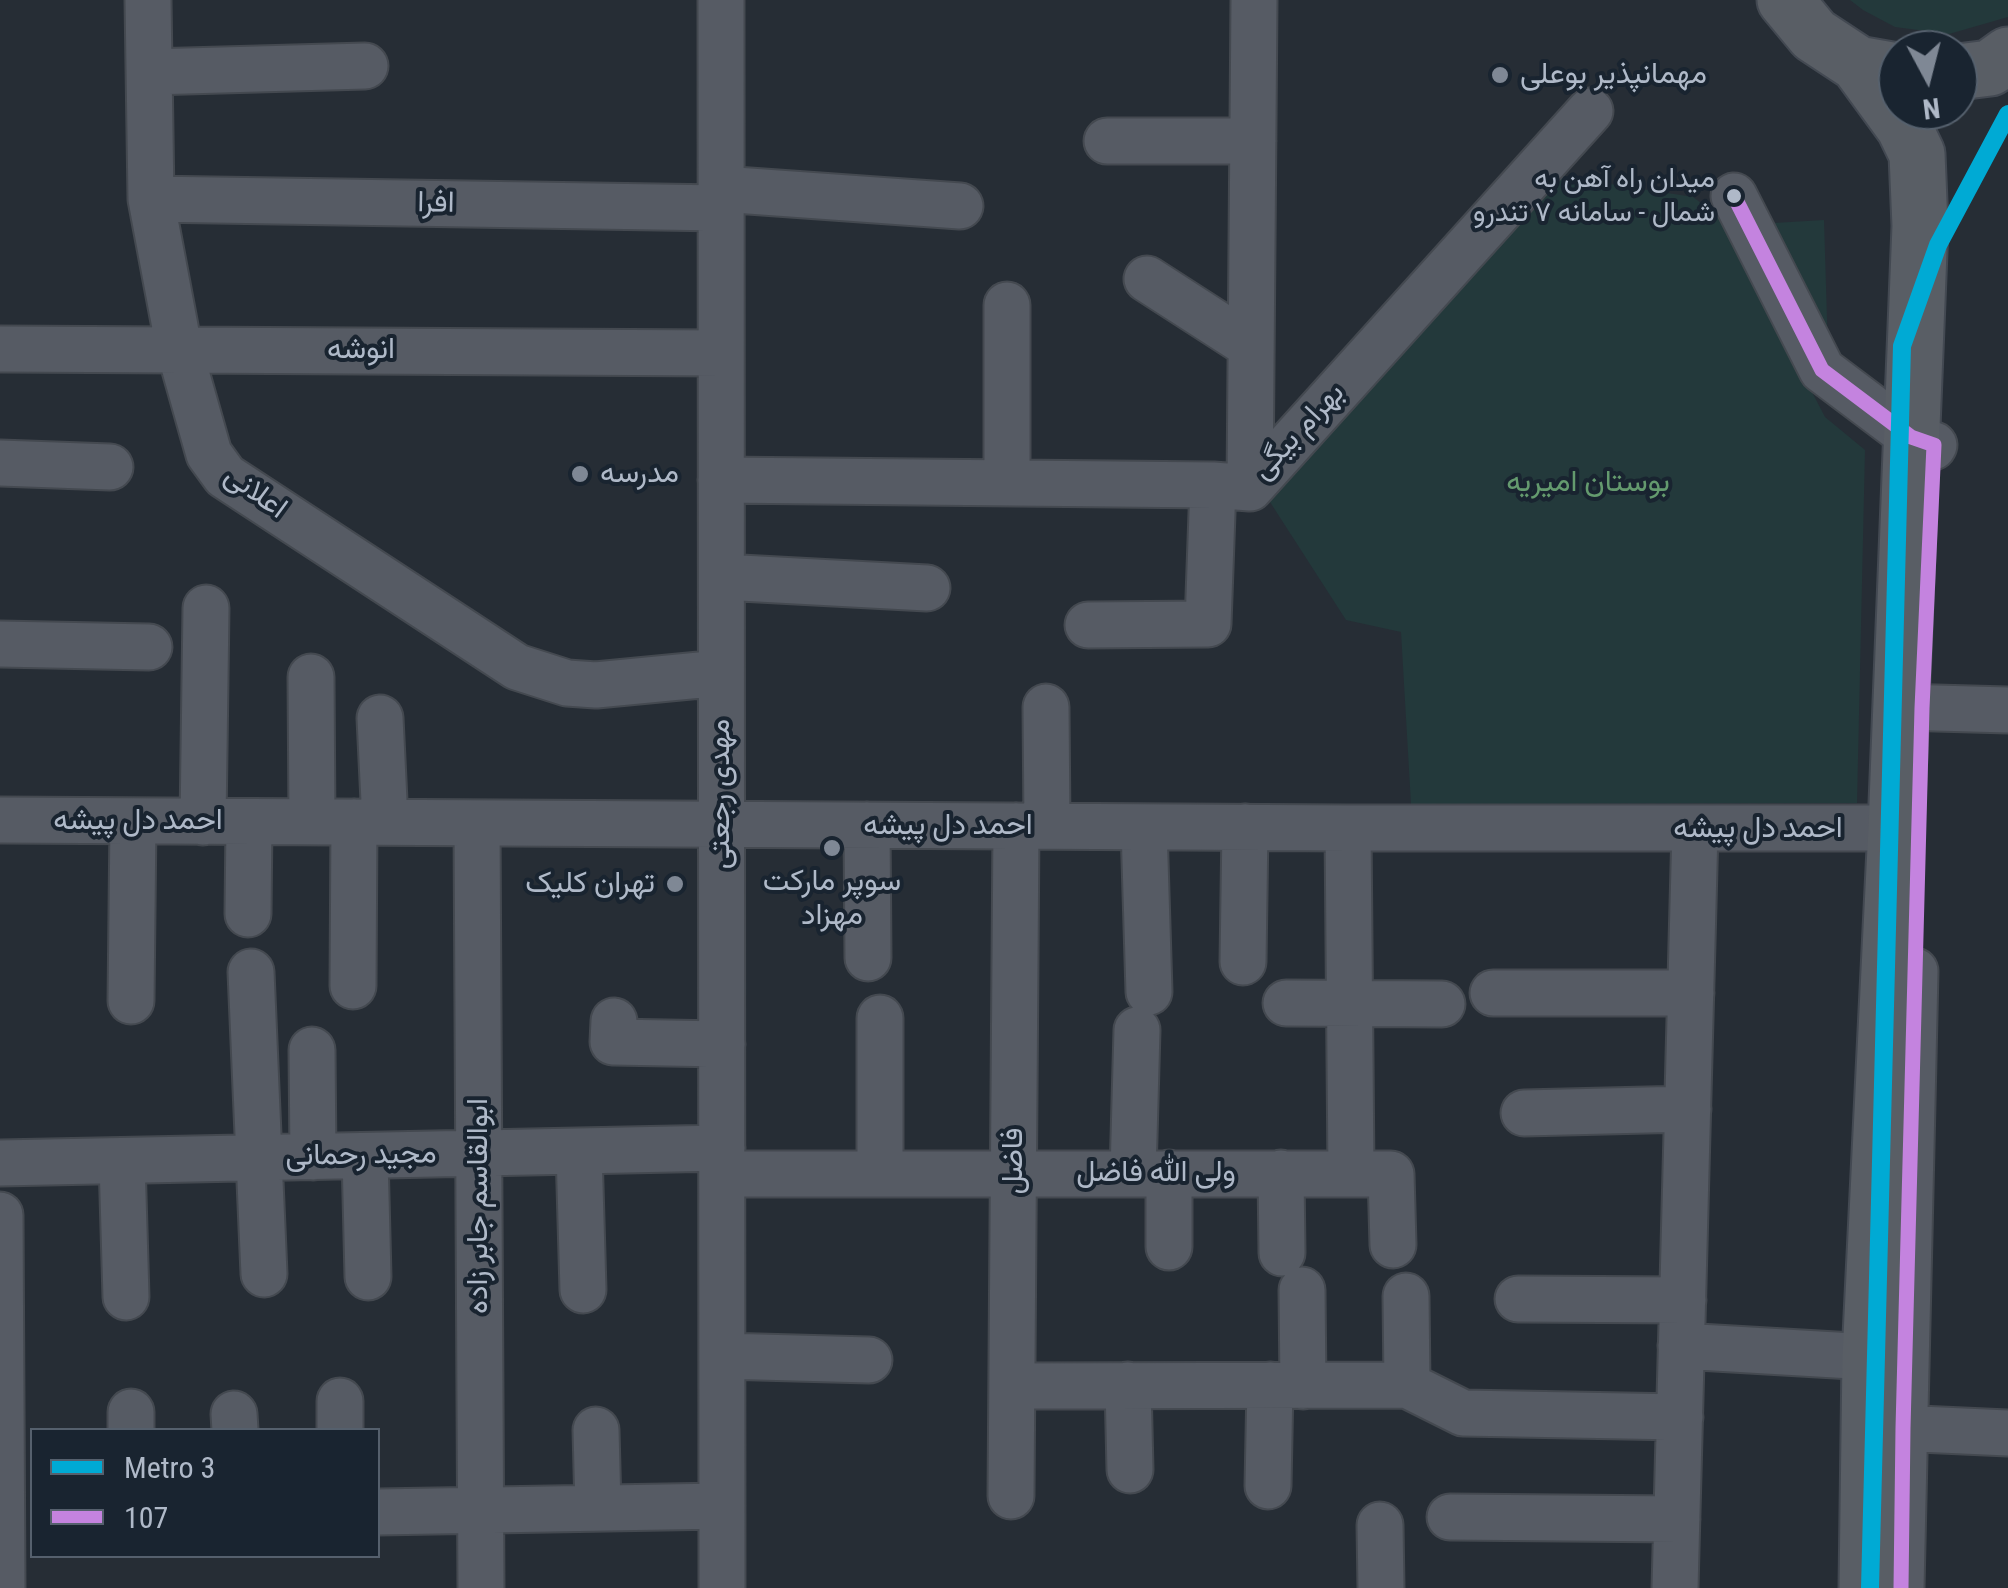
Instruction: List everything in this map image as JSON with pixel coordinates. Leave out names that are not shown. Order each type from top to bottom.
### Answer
[{"type":"main road","points":[[1785,0],[1814,36],[1878,67]]},
{"type":"main road","points":[[1867,1588],[1886,1427],[1870,1357],[1896,828],[1911,708],[1911,437],[1920,226],[1917,154],[1905,130]]},
{"type":"street","name":"اعلانی","points":[[148,0],[152,199],[179,348],[208,454],[226,476],[518,668],[567,683],[596,686],[721,674]]},
{"type":"street","name":"مهدی رجعتی","points":[[721,0],[722,1588]]},
{"type":"street","name":"بهرام بیگی","points":[[1231,486],[1251,346],[1254,0]]},
{"type":"street","points":[[150,72],[364,66]]},
{"type":"street","name":"بهرام بیگی","points":[[1231,486],[1590,111]]},
{"type":"street","points":[[1106,141],[1253,141]]},
{"type":"street","points":[[1734,196],[1822,370],[1911,437]]},
{"type":"street","name":"افرا","points":[[152,199],[721,199],[960,206]]},
{"type":"street","points":[[1147,279],[1251,346]]},
{"type":"street","points":[[1007,306],[1008,483]]},
{"type":"street","name":"انوشه","points":[[0,349],[722,353]]},
{"type":"street","points":[[0,463],[110,467]]},
{"type":"street","points":[[721,480],[1231,486],[1208,624],[1088,625]]},
{"type":"street","points":[[722,577],[927,588]]},
{"type":"street","points":[[203,822],[206,608]]},
{"type":"street","points":[[0,644],[148,647]]},
{"type":"street","points":[[311,677],[351,822],[354,986]]},
{"type":"street","name":"فاضل","points":[[1011,1496],[1014,1174],[1032,826],[1046,707]]},
{"type":"street","points":[[1901,1588],[1886,1427],[1911,708],[2008,710]]},
{"type":"street","points":[[351,822],[380,718]]},
{"type":"street","name":"احمد دل پیشه","points":[[0,820],[1896,828]]},
{"type":"street","points":[[132,1000],[133,821]]},
{"type":"street","points":[[248,914],[250,822]]},
{"type":"street","name":"ابوالقاسم جابر زاده","points":[[477,823],[482,1588]]},
{"type":"street","points":[[867,825],[868,958]]},
{"type":"street","points":[[1144,826],[1143,1011],[1151,1173],[1169,1247]]},
{"type":"street","points":[[1243,962],[1245,827]]},
{"type":"street","points":[[1348,828],[1351,1173]]},
{"type":"street","points":[[1675,1588],[1695,829]]},
{"type":"street","points":[[251,972],[264,1274]]},
{"type":"street","points":[[1493,993],[1691,993]]},
{"type":"street","points":[[1286,1003],[1442,1004]]},
{"type":"street","points":[[880,1018],[880,1173]]},
{"type":"street","points":[[614,1021],[614,1042],[722,1044]]},
{"type":"street","points":[[312,1050],[313,1157]]},
{"type":"street","points":[[1524,1114],[1688,1110]]},
{"type":"street","points":[[579,1152],[583,1290]]},
{"type":"street","name":"مجید رحمانی","points":[[0,1163],[579,1152],[722,1161]]},
{"type":"street","points":[[365,1156],[368,1276]]},
{"type":"street","points":[[122,1161],[126,1297]]},
{"type":"street","name":"ولی الله فاضل","points":[[722,1161],[880,1173],[1391,1174],[1393,1245]]},
{"type":"street","points":[[1268,1486],[1286,1386],[1292,1271],[1281,1173]]},
{"type":"street","points":[[0,1215],[0,1314],[17,1518],[1,1580]]},
{"type":"street","points":[[1406,1296],[1407,1385]]},
{"type":"street","points":[[1518,1298],[1682,1300]]},
{"type":"street","points":[[1682,1346],[1870,1357]]},
{"type":"street","points":[[722,1356],[869,1360]]},
{"type":"street","points":[[1128,1385],[1130,1470]]},
{"type":"street","points":[[1012,1386],[1407,1385],[1463,1413],[1680,1417]]},
{"type":"street","points":[[1886,1427],[2008,1433]]},
{"type":"street","points":[[596,1430],[598,1508]]},
{"type":"street","points":[[380,1512],[722,1506]]},
{"type":"street","points":[[1450,1517],[1677,1519]]},
{"type":"street","points":[[1380,1525],[1381,1588]]},
{"type":"green space","points":[[1850,0],[2008,0],[2008,17],[1963,30],[1895,27]]},
{"type":"green space","name":"بوستان امیریه","points":[[1546,174],[1693,197],[1721,218],[1825,417],[1865,450],[1857,803],[1411,804],[1401,632],[1346,620],[1259,485]]},
{"type":"green space","points":[[1824,220],[1828,352],[1757,224]]},
{"type":"metro line","name":"3","points":[[1870,1588],[1902,346],[1938,245],[2008,114]]},
{"type":"transit line","name":"107","points":[[1734,196],[1822,370],[1911,437],[1934,445],[1922,708],[1901,1588]]},
{"type":"place","name":"مهمانپذیر بوعلی","points":[[1500,75]]},
{"type":"place","name":"میدان راه آهن به شمال - سامانه ۷ تندرو","points":[[1734,196]]},
{"type":"place","name":"مدرسه","points":[[580,474]]},
{"type":"place","name":"سوپر مارکت مهزاد","points":[[832,848]]},
{"type":"place","name":"تهران کلیک","points":[[675,884]]}]
